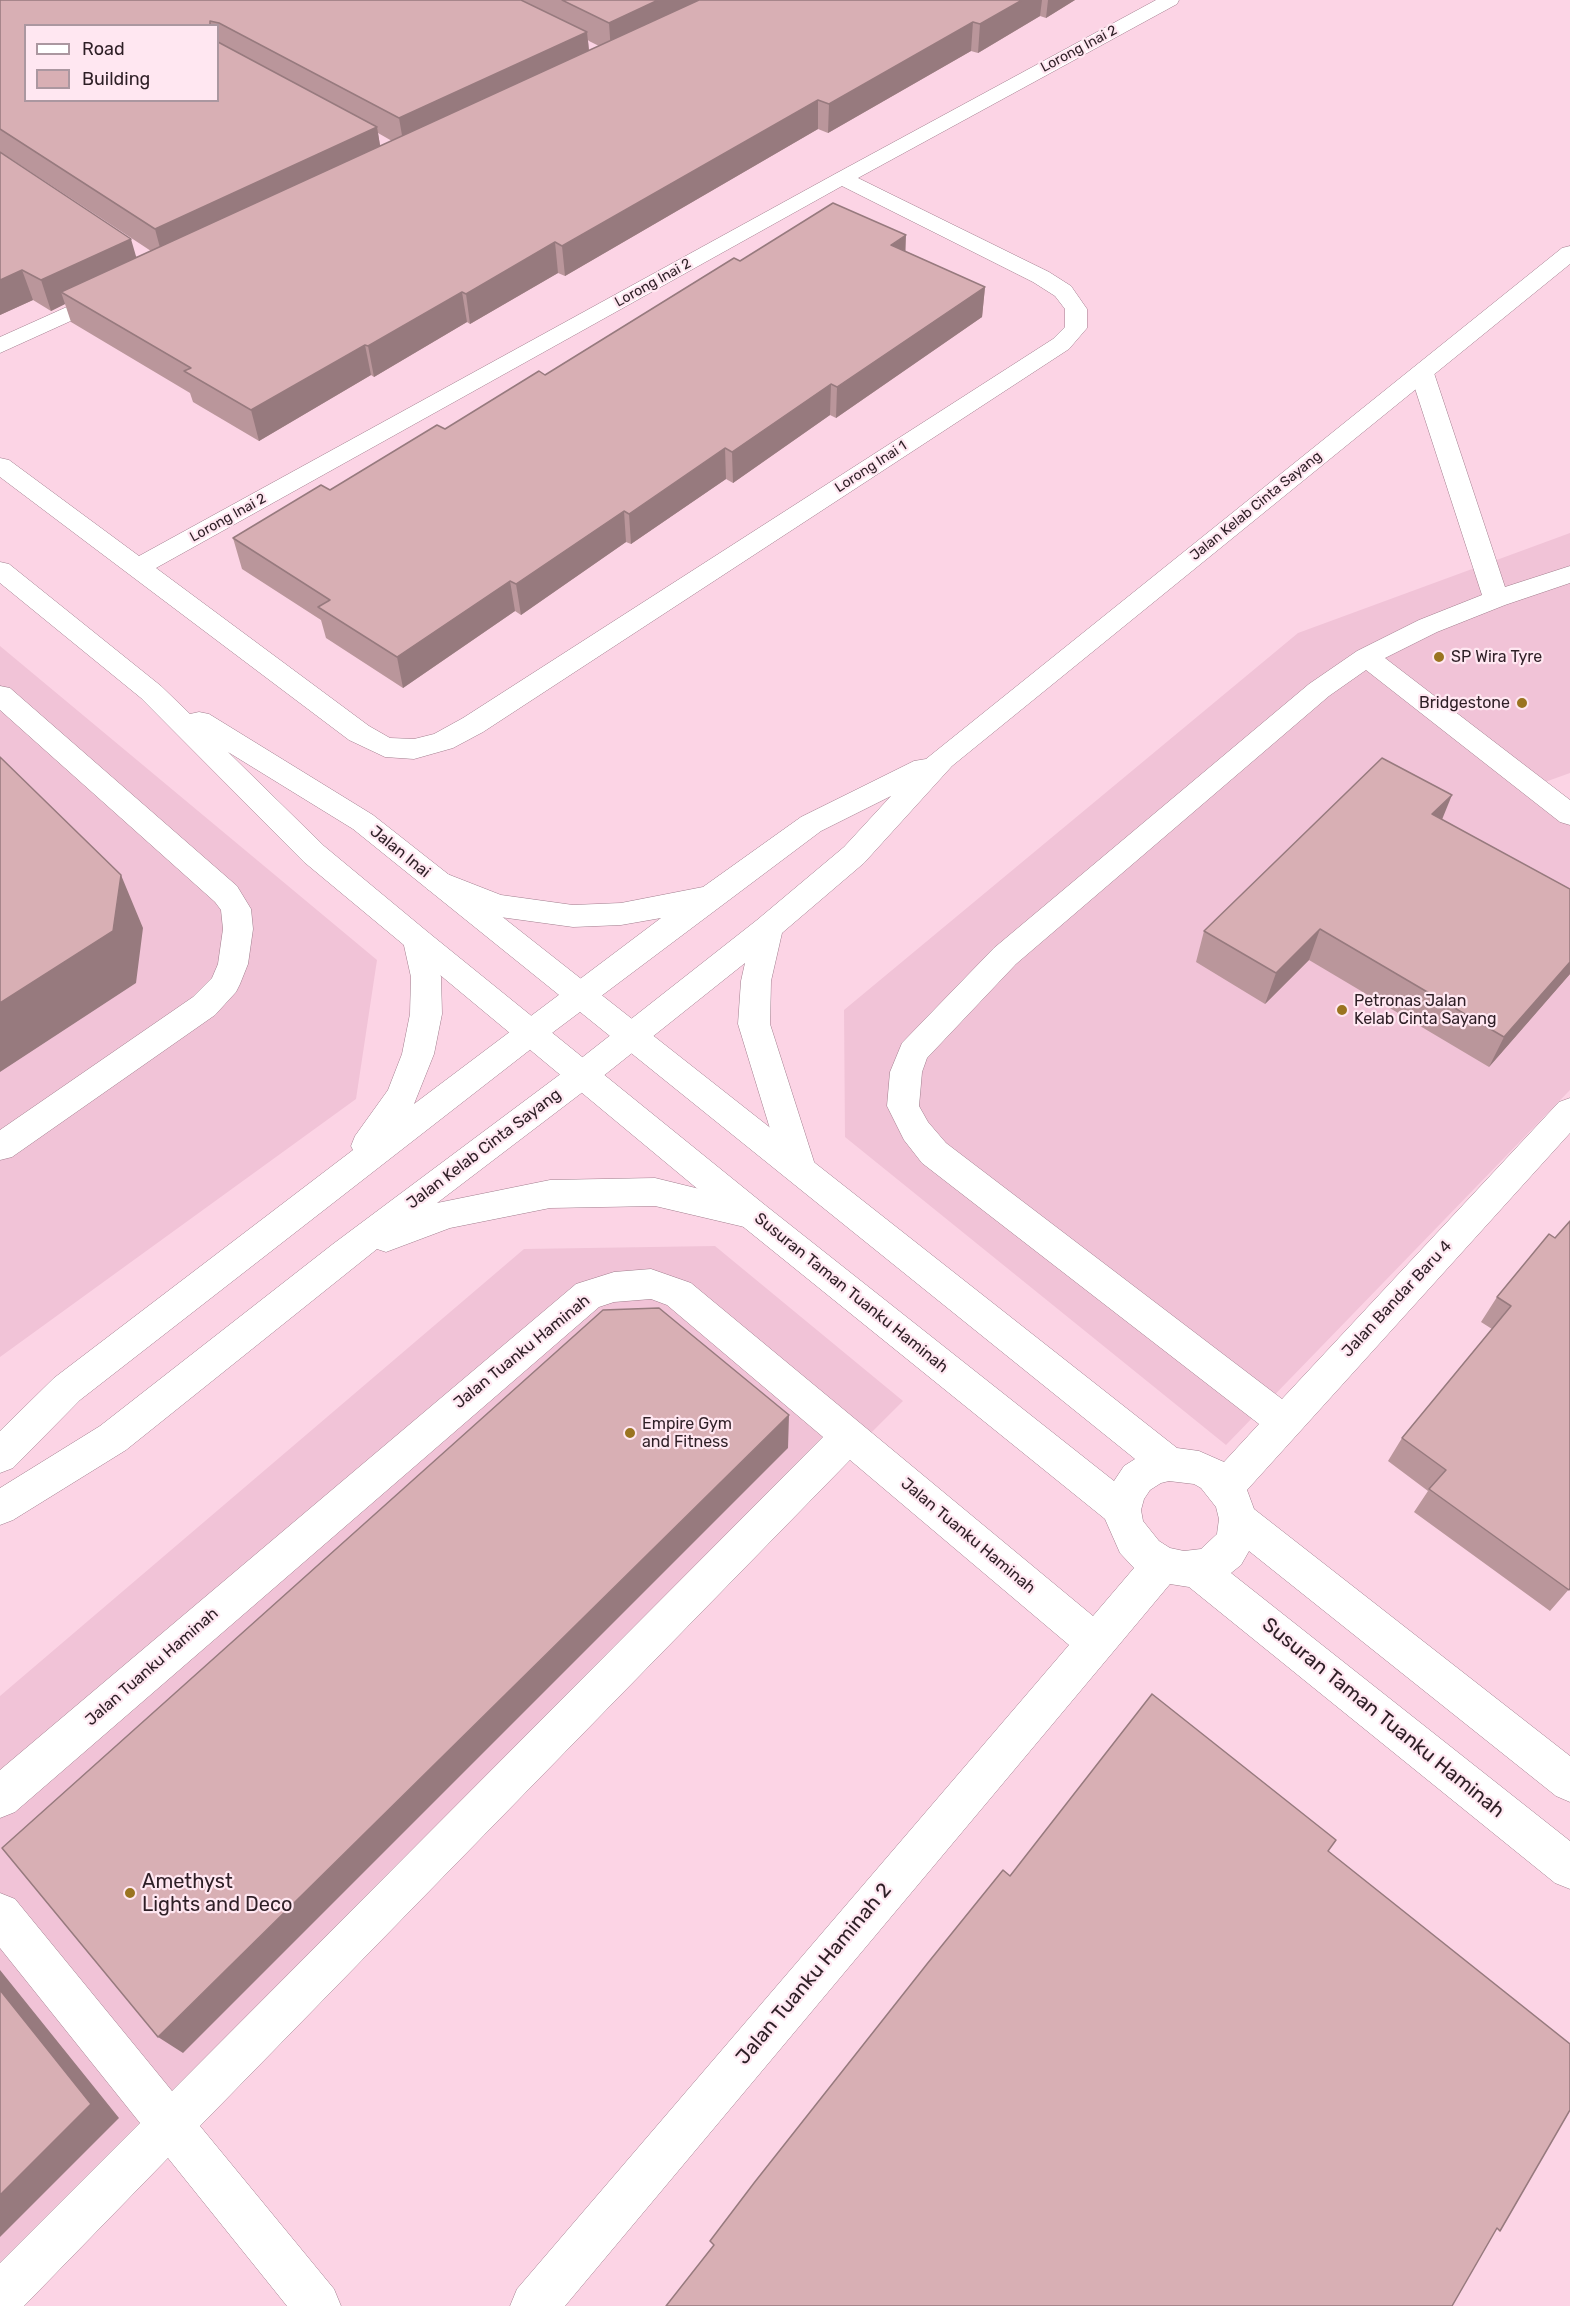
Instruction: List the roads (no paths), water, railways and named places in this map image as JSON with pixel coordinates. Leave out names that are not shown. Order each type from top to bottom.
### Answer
[{"type":"street","name":"Lorong Inai 2","points":[[137,568],[842,178],[1170,0]]},
{"type":"street","name":"Lorong Inai 1","points":[[137,568],[359,733],[385,747],[414,749],[443,741],[472,725],[1061,344],[1076,328],[1076,309],[1063,291],[1041,277],[842,178]]},
{"type":"street","name":"Jalan Kelab Cinta Sayang","points":[[0,1508],[113,1438],[345,1254],[581,1076],[768,928],[854,855],[942,759],[1570,254]]},
{"type":"street","points":[[0,346],[130,285]]},
{"type":"street","points":[[1422,373],[1496,599]]},
{"type":"street","points":[[0,465],[137,568]]},
{"type":"street","name":"Jalan Inai","points":[[0,570],[151,692],[314,854],[581,1076]]},
{"type":"street","points":[[1284,1422],[934,1153],[916,1131],[903,1106],[906,1072],[913,1052],[1005,956],[1319,690],[1366,657],[1428,626],[1496,599],[1570,574]]},
{"type":"street","points":[[1366,657],[1570,814]]},
{"type":"street","name":"Jalan Inai","points":[[151,692],[363,822],[632,1036]]},
{"type":"street","points":[[0,695],[226,894],[236,909],[238,929],[233,964],[225,984],[204,1006],[0,1147]]},
{"type":"street","name":"Jalan Kelab Cinta Sayang","points":[[0,1456],[67,1389],[529,1033],[717,892],[811,824],[942,759]]},
{"type":"street","points":[[1543,794],[1570,781]]},
{"type":"street","points":[[437,881],[466,895],[500,906],[573,916],[621,914],[668,906],[717,892]]},
{"type":"street","points":[[768,928],[756,981],[754,1024],[799,1168]]},
{"type":"street","points":[[301,1210],[343,1174],[376,1136],[402,1095],[418,1054],[426,1014],[426,976],[417,941]]},
{"type":"street","points":[[632,1036],[1169,1464]]},
{"type":"street","name":"Susuran Taman Tuanku Haminah","points":[[581,1076],[1122,1510]]},
{"type":"street","name":"Jalan Bandar Baru 4","points":[[1232,1503],[1284,1422],[1570,1111]]},
{"type":"street","points":[[345,1254],[447,1214],[550,1194],[655,1192],[753,1215]]},
{"type":"street","name":"Jalan Tuanku Haminah","points":[[0,1797],[588,1295],[614,1287],[651,1284],[679,1294],[1094,1641]]},
{"type":"street","points":[[0,2297],[849,1436]]},
{"type":"street","points":[[1232,1503],[1236,1538],[1228,1552],[1213,1563],[1179,1567],[1146,1554],[1133,1540],[1125,1525],[1122,1510],[1128,1491],[1137,1478],[1152,1468],[1169,1464],[1199,1468],[1214,1476],[1232,1503],[1570,1782]]},
{"type":"street","name":"Susuran Taman Tuanku Haminah","points":[[1179,1567],[1570,1868]]},
{"type":"street","name":"Jalan Tuanku Haminah 2","points":[[534,2306],[1094,1641],[1179,1567]]},
{"type":"street","points":[[0,1914],[317,2306]]},
{"type":"place","name":"SP Wira Tyre","points":[[1439,657]]},
{"type":"place","name":"Bridgestone","points":[[1522,703]]},
{"type":"place","name":"Petronas Jalan Kelab Cinta Sayang","points":[[1342,1010]]},
{"type":"place","name":"Empire Gym and Fitness","points":[[630,1433]]},
{"type":"place","name":"Amethyst Lights and Deco","points":[[130,1893]]}]
